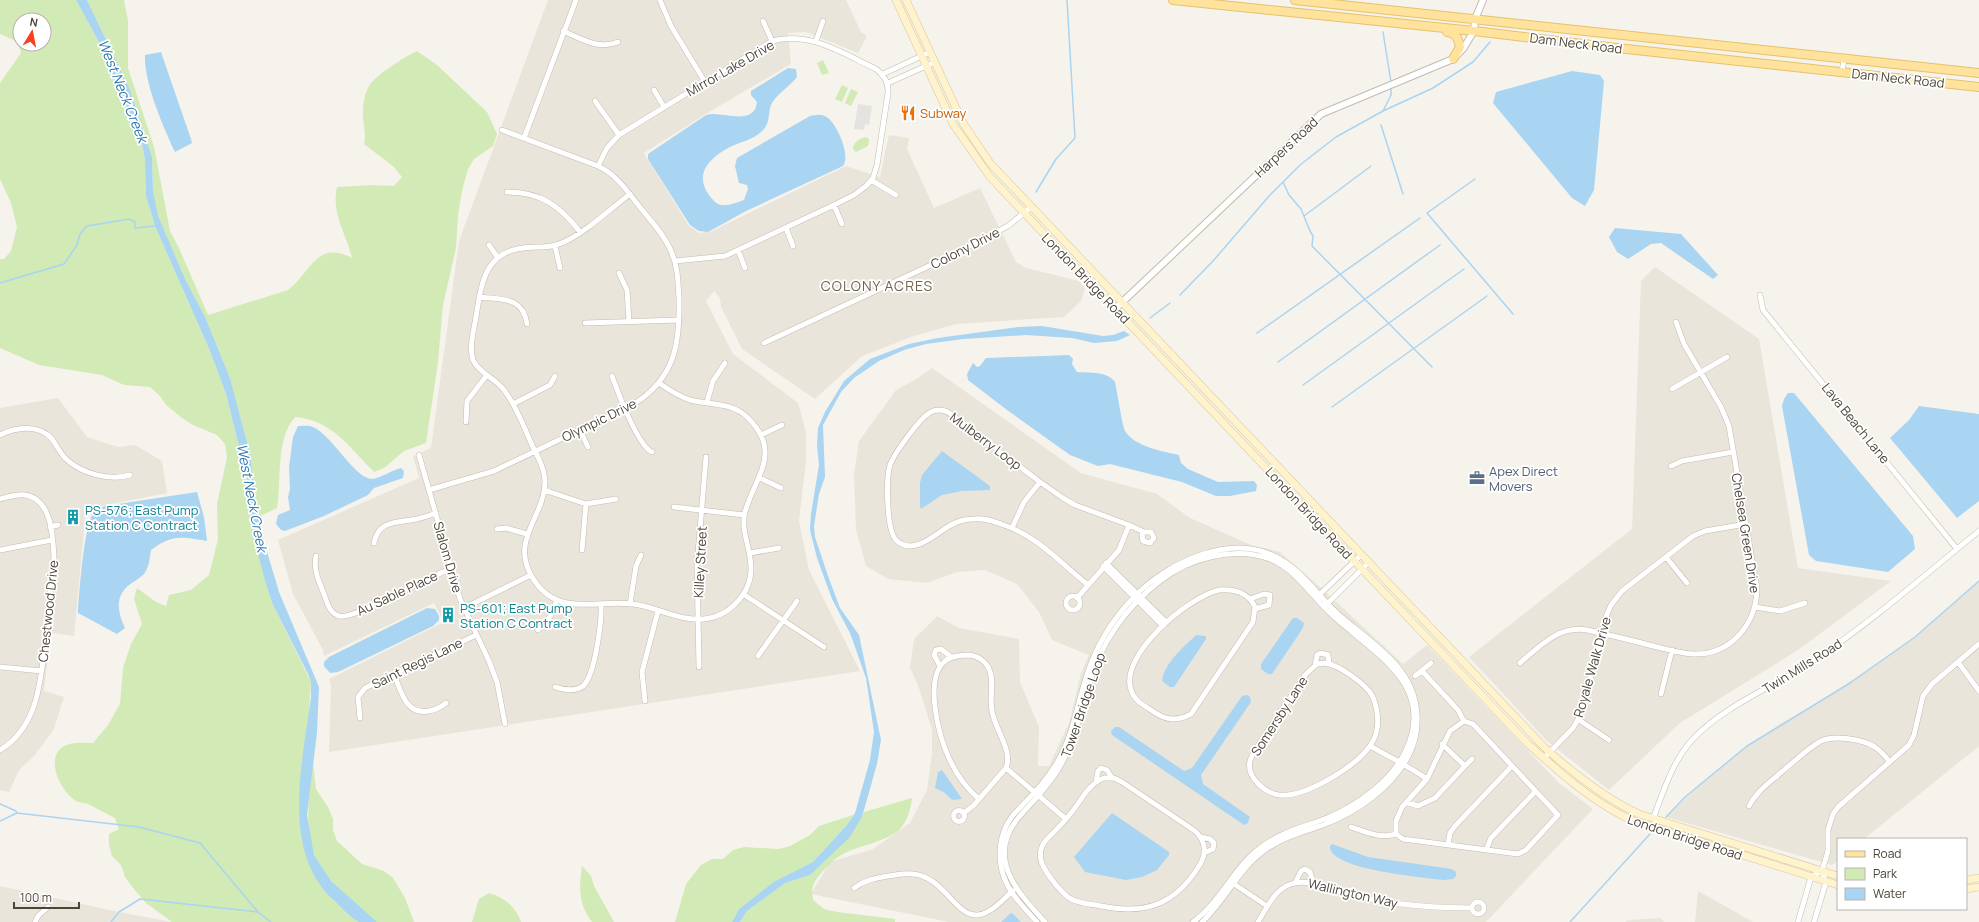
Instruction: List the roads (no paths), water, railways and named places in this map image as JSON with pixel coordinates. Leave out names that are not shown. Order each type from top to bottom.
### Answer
[{"type":"main road","name":"London Bridge Road","points":[[896,0],[950,117],[964,142],[990,177],[1505,721],[1544,758],[1604,807],[1631,820],[1811,878],[1837,885]]},
{"type":"main road","name":"London Bridge Road","points":[[906,0],[955,107],[972,137],[990,163],[1121,303],[1549,752],[1603,794],[1625,808],[1653,820],[1837,876]]},
{"type":"main road","name":"Dam Neck Road","points":[[1173,0],[1474,31],[1608,48],[1979,87]]},
{"type":"main road","name":"Dam Neck Road","points":[[1295,0],[1979,73]]},
{"type":"main road","points":[[1393,23],[1404,27],[1454,34],[1458,39],[1460,47],[1454,59]]},
{"type":"main road","points":[[1967,880],[1979,878]]},
{"type":"main road","points":[[1967,889],[1979,887]]},
{"type":"street","points":[[524,138],[576,0]]},
{"type":"street","points":[[660,0],[671,26],[705,82]]},
{"type":"street","name":"Harpers Road","points":[[1115,309],[1321,114],[1454,59],[1463,49],[1474,31],[1475,19],[1483,0]]},
{"type":"street","points":[[763,20],[772,41]]},
{"type":"street","points":[[816,41],[823,21]]},
{"type":"street","points":[[563,32],[595,44],[607,45],[618,42]]},
{"type":"street","name":"Mirror Lake Drive","points":[[598,166],[607,148],[619,135],[772,41],[793,38],[816,41],[876,69],[883,74]]},
{"type":"street","points":[[675,261],[717,257],[738,250],[854,195],[871,180],[877,165],[888,93],[888,83],[883,74],[930,52]]},
{"type":"street","points":[[1842,72],[1844,59]]},
{"type":"street","points":[[888,83],[935,62]]},
{"type":"street","points":[[654,90],[664,107]]},
{"type":"street","points":[[595,101],[619,135]]},
{"type":"street","name":"Olympic Drive","points":[[429,490],[494,470],[626,409],[642,399],[659,383],[675,353],[679,336],[678,277],[675,261],[666,242],[630,194],[617,179],[598,166],[502,130]]},
{"type":"street","points":[[871,180],[896,195]]},
{"type":"street","points":[[507,192],[524,193],[553,204],[566,214],[580,232]]},
{"type":"street","points":[[630,194],[568,240],[555,246],[516,249],[498,258],[483,276],[471,348],[473,358],[478,367],[500,385],[513,404],[543,469],[544,490],[527,534],[525,556],[531,575],[542,589],[557,600],[579,605],[630,604],[687,619],[698,619],[720,615],[730,608],[743,594],[749,580],[750,553],[744,515],[763,468],[765,457],[761,435],[748,418],[737,410],[725,405],[679,396],[659,383]]},
{"type":"street","points":[[834,205],[842,224]]},
{"type":"street","name":"Colony Drive","points":[[764,342],[946,258],[1008,226],[1031,207]]},
{"type":"street","points":[[786,228],[793,246]]},
{"type":"street","points":[[489,246],[498,258]]},
{"type":"street","points":[[555,246],[560,268]]},
{"type":"street","points":[[738,250],[745,268]]},
{"type":"street","points":[[619,273],[627,290],[629,321]]},
{"type":"street","name":"Lava Beach Lane","points":[[1760,295],[1763,310],[1957,549]]},
{"type":"street","points":[[479,297],[517,304],[523,309],[527,324]]},
{"type":"street","points":[[585,323],[679,320]]},
{"type":"street","name":"Chelsea Green Drive","points":[[1520,663],[1556,635],[1565,630],[1581,629],[1672,650],[1699,654],[1722,648],[1735,640],[1744,630],[1755,607],[1756,582],[1727,419],[1684,344],[1676,322]]},
{"type":"street","points":[[1672,389],[1727,357]]},
{"type":"street","points":[[707,402],[713,381],[726,363]]},
{"type":"street","points":[[466,422],[467,401],[487,375]]},
{"type":"street","points":[[513,404],[550,385],[555,376]]},
{"type":"street","points":[[612,376],[643,445],[652,452]]},
{"type":"street","name":"Mulberry Loop","points":[[1087,584],[1039,542],[1012,528],[988,520],[967,519],[949,526],[934,537],[921,543],[909,546],[901,544],[891,534],[888,480],[890,466],[896,454],[927,414],[934,411],[944,411],[952,414],[1040,482],[1075,505],[1144,532]]},
{"type":"street","points":[[761,435],[782,425]]},
{"type":"street","points":[[0,435],[30,428],[40,430],[48,435],[66,459],[78,468],[104,476],[121,477],[130,475]]},
{"type":"street","points":[[580,430],[588,447]]},
{"type":"street","points":[[1671,466],[1682,461],[1733,452]]},
{"type":"street","name":"Slalom Drive","points":[[419,455],[451,569],[464,608],[489,661],[497,682],[505,724]]},
{"type":"street","name":"Killey Street","points":[[699,667],[697,566],[703,510],[706,457]]},
{"type":"street","points":[[760,478],[782,488]]},
{"type":"street","points":[[1012,528],[1024,502],[1040,482]]},
{"type":"street","points":[[544,490],[586,504],[616,499]]},
{"type":"street","name":"Chestwood Drive","points":[[0,499],[20,495],[36,499],[46,512],[50,527],[54,558],[39,693],[28,720],[18,736],[0,750]]},
{"type":"street","points":[[582,550],[586,504]]},
{"type":"street","points":[[674,507],[744,515]]},
{"type":"street","points":[[374,543],[377,534],[385,525],[416,519],[436,513]]},
{"type":"street","name":"Royale Walk Drive","points":[[1544,758],[1573,728],[1578,720],[1584,705],[1608,609],[1618,595],[1699,533],[1746,524]]},
{"type":"street","points":[[50,527],[58,525]]},
{"type":"street","points":[[1077,598],[1087,584],[1119,550],[1129,525]]},
{"type":"street","points":[[497,529],[506,528],[527,534]]},
{"type":"street","name":"Twin Mills Road","points":[[1653,820],[1678,760],[1692,740],[1708,724],[1727,711],[1816,659],[1856,631],[1979,531]]},
{"type":"street","points":[[0,550],[52,540]]},
{"type":"street","points":[[750,553],[779,548]]},
{"type":"street","name":"Tower Bridge Loop","points":[[1037,922],[1014,891],[1001,867],[1001,842],[1010,819],[1037,795],[1068,742],[1077,715],[1086,677],[1096,652],[1115,620],[1158,576],[1184,561],[1212,552],[1244,550],[1268,554],[1281,559],[1297,572],[1326,605],[1392,659],[1409,681],[1416,700],[1418,721],[1414,742],[1387,784],[1358,807],[1327,823],[1286,838],[1266,849],[1250,862],[1231,882],[1210,908],[1193,922]]},
{"type":"street","points":[[630,604],[636,566],[641,554]]},
{"type":"street","points":[[1317,596],[1361,555]]},
{"type":"street","name":"Au Sable Place","points":[[316,556],[315,571],[330,608],[334,614],[341,617],[363,609],[432,576],[451,569]]},
{"type":"street","points":[[1666,557],[1687,583]]},
{"type":"street","points":[[1326,605],[1368,563]]},
{"type":"street","points":[[1105,565],[1164,624]]},
{"type":"street","points":[[464,608],[531,575]]},
{"type":"street","points":[[1232,590],[1250,599],[1255,609],[1253,622],[1194,710],[1177,720],[1160,716],[1136,700],[1129,685],[1130,672],[1134,662],[1164,624],[1184,607],[1211,591],[1232,590]]},
{"type":"street","points":[[743,594],[824,646]]},
{"type":"street","points":[[1250,599],[1264,594],[1270,596],[1269,605],[1255,609]]},
{"type":"street","points":[[538,630],[550,617],[557,600]]},
{"type":"street","points":[[758,656],[782,620],[798,601]]},
{"type":"street","points":[[1755,607],[1780,611],[1805,603]]},
{"type":"street","points":[[555,687],[566,690],[578,688],[587,681],[599,637],[601,604]]},
{"type":"street","points":[[645,701],[642,672],[658,611]]},
{"type":"street","name":"Saint Regis Lane","points":[[360,718],[358,700],[360,693],[365,688],[476,635]]},
{"type":"street","points":[[1798,922],[1811,878],[1822,871],[1828,856],[1827,834],[1833,814],[1840,804],[1905,750],[1912,740],[1926,691],[1979,644]]},
{"type":"street","points":[[940,666],[934,655],[936,650],[941,649],[951,657]]},
{"type":"street","points":[[1661,694],[1672,650]]},
{"type":"street","points":[[1315,666],[1316,655],[1321,653],[1328,655],[1329,664]]},
{"type":"street","points":[[964,813],[980,799],[1006,768],[1008,759],[1007,749],[996,728],[991,707],[992,681],[989,670],[985,663],[974,656],[951,657],[944,661],[940,666],[936,677],[935,699],[940,737],[959,776],[980,799]]},
{"type":"street","points":[[1958,662],[1979,691]]},
{"type":"street","name":"Somersby Lane","points":[[1317,664],[1329,664],[1337,667],[1369,689],[1374,698],[1378,722],[1370,746],[1351,765],[1330,779],[1309,788],[1289,794],[1280,795],[1271,793],[1263,788],[1252,776],[1250,762],[1255,750],[1306,674],[1315,666],[1317,664]]},
{"type":"street","points":[[1415,676],[1431,664]]},
{"type":"street","points":[[0,667],[42,670]]},
{"type":"street","points":[[1396,834],[1404,839],[1518,854],[1526,850],[1558,815],[1473,724],[1464,721],[1458,710],[1422,670]]},
{"type":"street","points":[[394,674],[406,703],[412,709],[423,712],[438,709],[446,703]]},
{"type":"street","points":[[1578,720],[1609,740]]},
{"type":"street","points":[[1396,834],[1396,821],[1398,814],[1426,779],[1442,744],[1450,732],[1464,721]]},
{"type":"street","points":[[1748,806],[1754,796],[1763,788],[1816,744],[1827,739],[1838,738],[1866,743],[1879,750],[1890,762]]},
{"type":"street","points":[[1442,744],[1465,766]]},
{"type":"street","points":[[1370,746],[1426,779]]},
{"type":"street","points":[[1408,803],[1418,806],[1435,798],[1472,759]]},
{"type":"street","points":[[1448,845],[1450,834],[1455,826],[1512,766]]},
{"type":"street","points":[[1006,768],[1066,819]]},
{"type":"street","points":[[1096,782],[1098,771],[1101,768],[1107,770],[1112,778]]},
{"type":"street","points":[[1104,778],[1112,778],[1122,782],[1195,831],[1201,837],[1204,844],[1204,854],[1201,863],[1184,887],[1168,899],[1152,907],[1138,910],[1122,910],[1075,901],[1066,896],[1046,873],[1040,858],[1044,844],[1066,819],[1088,789],[1096,782],[1104,778]]},
{"type":"street","points":[[1486,850],[1491,838],[1535,792]]},
{"type":"street","points":[[1351,827],[1373,835],[1387,837],[1396,834]]},
{"type":"street","points":[[1201,837],[1210,839],[1214,843],[1213,849],[1204,854]]},
{"type":"street","points":[[1295,883],[1301,871],[1305,869],[1309,871],[1313,883]]},
{"type":"street","points":[[1814,922],[1826,882],[1822,871]]},
{"type":"street","points":[[854,888],[873,879],[906,873],[920,875],[938,885],[961,910],[975,915],[990,910],[1014,891]]},
{"type":"street","points":[[1231,882],[1267,906]]},
{"type":"street","name":"Tower Bridge Loop","points":[[1202,922],[1220,904],[1231,882]]},
{"type":"street","name":"Wallington Way","points":[[1258,922],[1267,906],[1282,889],[1295,883],[1313,883],[1353,896],[1391,904],[1434,908],[1472,908]]},
{"type":"street","name":"Tower Bridge Loop","points":[[1014,891],[1045,922]]},
{"type":"street","points":[[35,922],[38,916],[48,907]]},
{"type":"water","name":"West Neck Creek","points":[[76,0],[87,0],[130,90],[152,157],[153,191],[158,216],[185,279],[206,319],[230,378],[250,453],[257,514],[265,545],[279,592],[319,687],[317,733],[307,815],[314,855],[331,881],[377,922],[359,922],[350,915],[318,882],[307,859],[301,833],[299,806],[300,777],[311,697],[311,682],[273,605],[266,584],[257,550],[247,478],[226,394],[210,351],[155,226],[146,196],[145,159],[141,139],[100,44]]},
{"type":"water","points":[[161,52],[192,143],[175,152],[155,104],[146,66],[145,55]]},
{"type":"water","points":[[788,68],[796,69],[797,77],[777,96],[772,103],[767,124],[763,130],[746,141],[723,151],[709,163],[703,177],[704,185],[708,193],[715,202],[722,205],[729,205],[744,200],[748,189],[747,185],[739,183],[735,166],[737,158],[810,116],[824,115],[832,122],[839,133],[844,148],[845,161],[843,166],[746,211],[708,232],[699,231],[690,225],[648,159],[648,154],[706,115],[744,116],[750,114],[755,110],[757,102],[751,95],[751,91]]},
{"type":"water","points":[[1572,71],[1600,75],[1604,81],[1594,190],[1585,206],[1572,198],[1493,103],[1496,92]]},
{"type":"water","points":[[1615,228],[1681,234],[1718,275],[1713,279],[1661,243],[1651,244],[1628,259],[1617,252],[1609,237]]},
{"type":"water","points":[[1042,326],[1103,336],[1113,335],[1124,331],[1130,335],[1117,341],[1094,343],[1072,338],[1026,335],[963,339],[926,344],[904,350],[879,361],[854,378],[841,392],[823,425],[825,477],[819,494],[814,526],[815,537],[840,608],[859,635],[881,740],[877,764],[862,817],[849,838],[810,875],[785,883],[747,911],[740,922],[732,922],[739,909],[775,881],[813,862],[846,826],[855,813],[870,760],[874,732],[866,678],[850,633],[832,599],[817,558],[810,530],[811,514],[819,465],[817,445],[818,428],[825,412],[844,381],[870,359],[909,344],[938,338],[1018,327]]},
{"type":"water","points":[[1069,355],[1073,359],[1072,364],[1077,372],[1103,374],[1112,378],[1115,382],[1125,431],[1135,441],[1149,448],[1179,455],[1181,463],[1188,469],[1218,482],[1254,481],[1257,485],[1256,491],[1230,496],[1216,496],[1182,482],[1110,464],[1098,466],[1070,455],[968,380],[967,374],[973,363],[977,367],[980,366],[986,358]]},
{"type":"water","points":[[1788,393],[1794,393],[1913,536],[1915,549],[1888,572],[1816,561],[1809,555],[1782,406]]},
{"type":"water","points":[[1919,406],[1979,414],[1979,501],[1957,518],[1890,438],[1909,420]]},
{"type":"water","points":[[298,426],[311,426],[328,438],[351,465],[365,477],[372,479],[401,468],[404,471],[403,478],[374,488],[368,495],[324,516],[285,531],[281,530],[276,524],[278,515],[290,510],[288,497],[290,489],[289,467],[293,437]]},
{"type":"water","points":[[942,451],[990,486],[990,490],[962,491],[942,495],[921,509],[920,483],[922,475]]},
{"type":"water","points":[[197,492],[204,517],[207,541],[190,538],[178,538],[165,541],[151,550],[146,572],[124,590],[119,600],[119,611],[125,628],[117,634],[78,613],[87,530],[90,519],[95,511],[105,506]]},
{"type":"water","points":[[427,608],[435,609],[439,616],[439,620],[433,626],[338,672],[330,673],[324,666],[324,662],[329,657]]},
{"type":"water","points":[[1293,618],[1297,618],[1304,623],[1303,628],[1272,674],[1268,674],[1261,669],[1261,664]]},
{"type":"water","points":[[1196,635],[1206,636],[1206,639],[1174,687],[1170,687],[1162,681],[1167,668],[1175,656]]},
{"type":"water","points":[[1247,695],[1250,697],[1251,702],[1201,775],[1203,784],[1250,817],[1247,824],[1244,825],[1112,735],[1111,731],[1115,727],[1119,727],[1184,771],[1192,768],[1242,696]]},
{"type":"water","points":[[942,770],[962,799],[952,800],[945,793],[935,788],[938,772]]},
{"type":"water","points":[[1112,813],[1169,852],[1169,855],[1157,870],[1142,877],[1126,880],[1085,872],[1074,857]]},
{"type":"water","points":[[1332,844],[1368,857],[1452,869],[1456,872],[1456,876],[1453,879],[1444,880],[1360,867],[1345,861],[1334,854],[1330,846]]},
{"type":"water","points":[[1011,913],[1021,922],[1001,922]]},
{"type":"waterway","points":[[1036,192],[1056,159],[1075,138],[1067,0]]},
{"type":"waterway","points":[[1383,32],[1391,82]]},
{"type":"waterway","points":[[1180,295],[1213,261],[1270,195],[1300,165],[1336,137],[1383,111],[1433,88],[1473,62],[1490,42]]},
{"type":"waterway","points":[[1383,111],[1391,95],[1391,89]]},
{"type":"waterway","points":[[1381,125],[1403,194]]},
{"type":"waterway","points":[[1304,216],[1371,166]]},
{"type":"waterway","points":[[1475,179],[1427,213],[1513,314]]},
{"type":"waterway","points":[[1283,182],[1289,195],[1301,209],[1313,236],[1312,246],[1432,367]]},
{"type":"waterway","points":[[1257,333],[1420,218]]},
{"type":"waterway","points":[[0,283],[64,264],[77,245],[80,234],[87,226],[129,219],[135,222],[135,228],[155,226]]},
{"type":"waterway","points":[[1278,362],[1440,245]]},
{"type":"waterway","points":[[1303,385],[1464,269]]},
{"type":"waterway","points":[[1332,407],[1487,296]]},
{"type":"waterway","points":[[1150,318],[1170,303]]},
{"type":"waterway","points":[[1666,817],[1685,797],[1747,746],[1850,683],[1915,637],[1979,581]]},
{"type":"waterway","points":[[0,804],[16,811],[17,813]]},
{"type":"waterway","points":[[0,821],[17,813],[139,827],[200,843],[258,912],[271,922]]},
{"type":"waterway","points":[[1570,922],[1650,834]]},
{"type":"waterway","points":[[111,922],[119,912],[140,899],[258,912]]},
{"type":"place","name":"Subway","points":[[908,113]]},
{"type":"place","name":"Apex Direct Movers","points":[[1477,478]]},
{"type":"place","name":"PS-576; East Pump Station C Contract","points":[[73,517]]},
{"type":"place","name":"PS-601; East Pump Station C Contract","points":[[448,615]]},
{"type":"district","name":"COLONY ACRES","points":[[877,286]]}]
